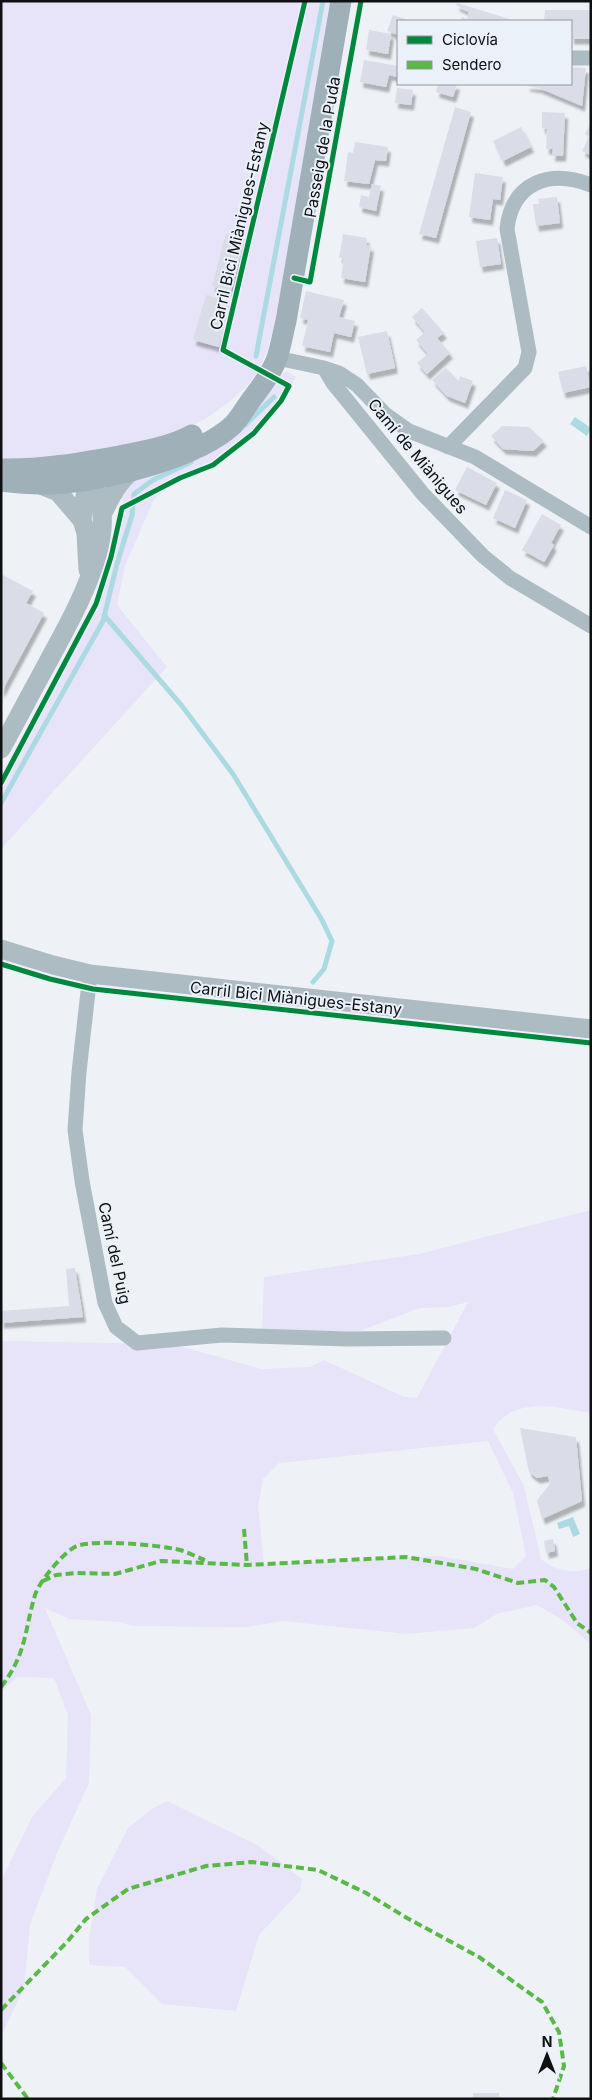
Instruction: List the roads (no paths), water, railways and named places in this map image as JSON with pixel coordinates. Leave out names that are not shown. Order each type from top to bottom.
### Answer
[{"type":"main road","name":"Passeig de la Puda","points":[[4,473],[38,484],[64,484],[89,480],[174,458],[205,445],[234,424],[254,397],[277,358],[299,249],[341,1]]},
{"type":"main road","points":[[4,473],[90,461],[170,444],[226,418],[254,397]]},
{"type":"street","points":[[572,58],[591,58]]},
{"type":"street","points":[[448,447],[525,368],[529,352],[508,229],[509,214],[514,201],[534,184],[550,178],[565,178],[591,184]]},
{"type":"street","points":[[277,358],[340,373],[358,385],[385,414],[409,431],[475,457],[591,527]]},
{"type":"street","name":"Camí de Miànigues","points":[[324,368],[333,383],[423,494],[484,556],[516,582],[591,626]]},
{"type":"street","points":[[88,579],[86,534],[82,520],[89,480],[104,468],[145,458],[170,444]]},
{"type":"street","points":[[1,750],[82,597],[98,557],[102,515],[113,491],[122,479],[134,469]]},
{"type":"street","points":[[4,473],[33,475],[77,473],[89,480],[96,491],[102,515]]},
{"type":"street","points":[[38,484],[58,492],[82,520]]},
{"type":"street","points":[[1,949],[90,974],[591,1028]]},
{"type":"street","name":"Camí del Puig","points":[[90,974],[79,1072],[75,1130],[82,1182],[105,1303],[116,1327],[137,1343],[222,1336],[347,1339],[444,1338]]},
{"type":"water","points":[[575,417],[591,428],[587,436],[570,424]]},
{"type":"water","points":[[573,1517],[580,1534],[573,1537],[569,1526],[559,1529],[557,1523]]},
{"type":"waterway","points":[[256,356],[323,1]]},
{"type":"waterway","points":[[245,425],[274,397]]},
{"type":"waterway","points":[[1,803],[103,621],[117,564],[132,515],[134,494],[153,480],[191,462]]},
{"type":"waterway","points":[[104,615],[182,706],[233,774],[322,920],[332,941],[324,969],[313,982]]}]
